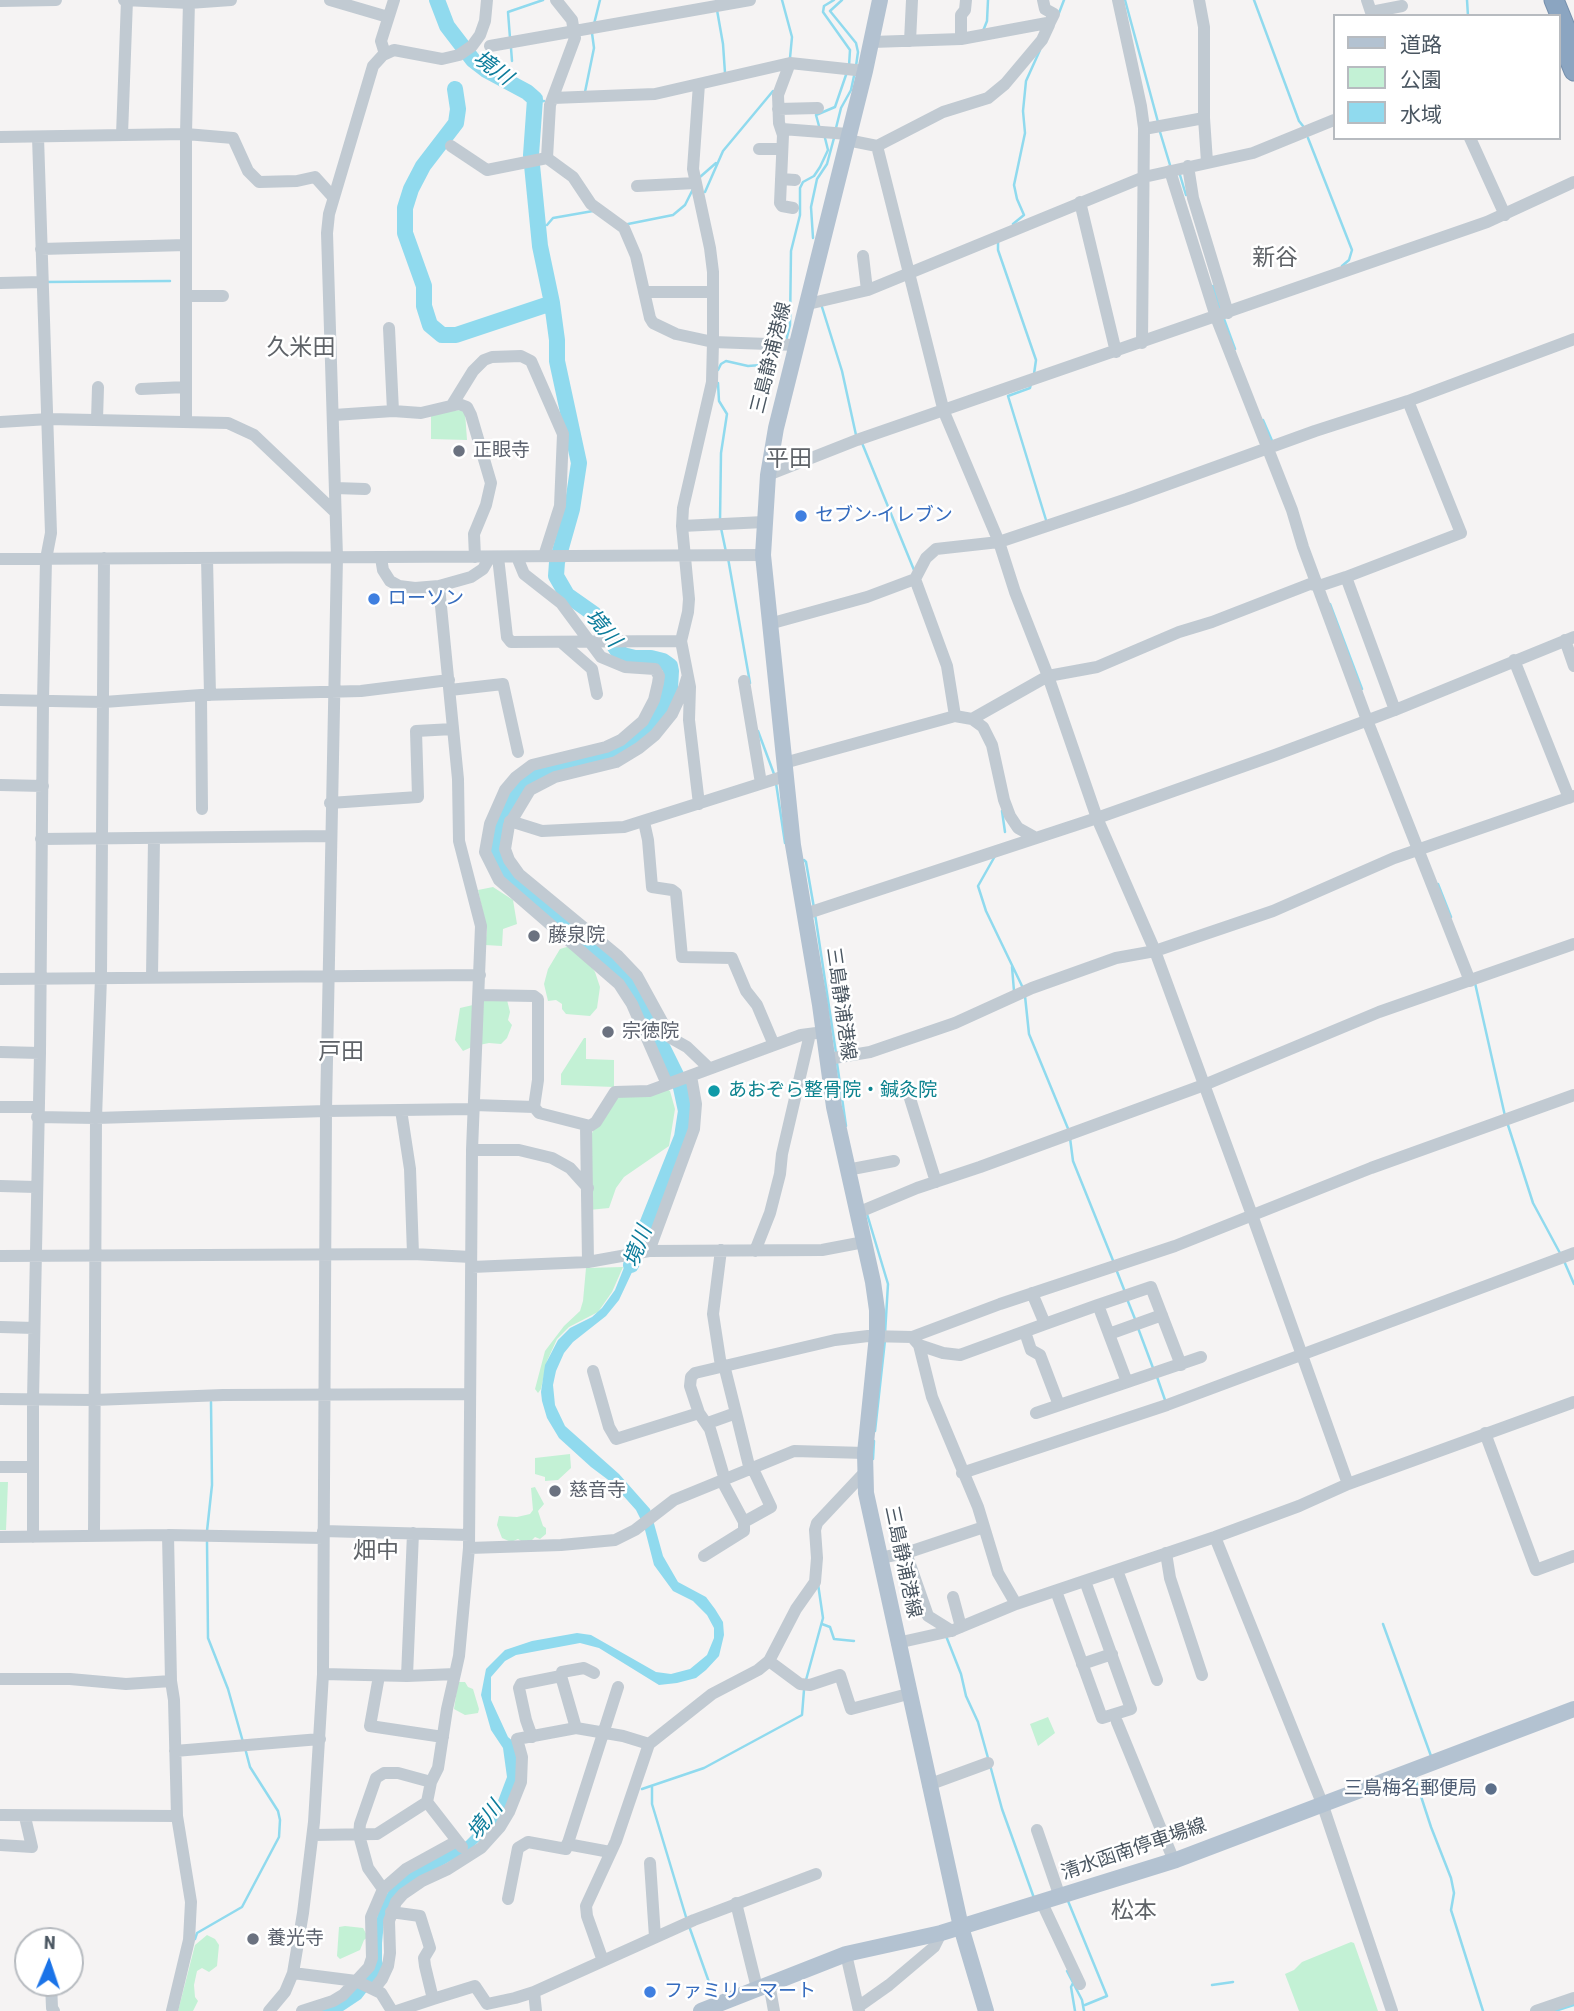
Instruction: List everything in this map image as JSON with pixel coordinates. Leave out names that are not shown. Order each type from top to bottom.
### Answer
[{"type":"highway","points":[[1560,22],[1574,49]]},
{"type":"highway","points":[[1560,23],[1574,71]]},
{"type":"main road","name":"三島静浦港線","points":[[880,0],[865,71],[782,402],[768,475],[763,555],[793,845],[812,912],[817,1033],[828,1059],[834,1107],[877,1310],[865,1453],[866,1493],[928,1785],[961,1927],[986,2011]]},
{"type":"main road","name":"清水函南停車場線","points":[[701,2011],[846,1954],[941,1933],[1174,1860],[1574,1709]]},
{"type":"street","points":[[0,1],[57,0]]},
{"type":"street","points":[[122,135],[125,0],[231,0]]},
{"type":"street","points":[[330,0],[388,17]]},
{"type":"street","points":[[385,54],[381,41],[394,0]]},
{"type":"street","points":[[269,2011],[285,1992],[293,1973],[313,1835],[323,1674],[326,1111],[330,803],[337,557],[327,233],[334,197],[373,66],[385,54],[399,50],[432,58],[452,58],[459,55],[477,41],[485,21],[487,0]]},
{"type":"street","points":[[544,159],[553,97],[574,45],[572,19],[556,0]]},
{"type":"street","points":[[490,46],[575,31],[690,5],[750,0]]},
{"type":"street","points":[[911,41],[912,0]]},
{"type":"street","points":[[961,39],[961,15],[967,0]]},
{"type":"street","points":[[782,129],[848,137],[877,146],[943,112],[988,98],[1005,83],[1042,40],[1054,14],[1045,9],[1043,0]]},
{"type":"street","points":[[1118,0],[1144,129],[1142,343]]},
{"type":"street","points":[[1199,0],[1204,27],[1207,162]]},
{"type":"street","points":[[1367,0],[1371,12],[1402,6]]},
{"type":"street","points":[[186,421],[189,2]]},
{"type":"street","points":[[872,42],[961,39],[1049,24]]},
{"type":"street","points":[[553,97],[656,94],[790,63],[865,71]]},
{"type":"street","points":[[790,63],[779,90],[778,109],[782,129],[780,205],[793,208]]},
{"type":"street","points":[[699,84],[693,169],[708,231],[713,292],[712,382],[683,508],[688,612],[681,641],[691,697],[690,731],[699,804]]},
{"type":"street","points":[[778,109],[818,108]]},
{"type":"street","points":[[1144,129],[1204,118]]},
{"type":"street","points":[[808,304],[867,290],[1144,177],[1253,153],[1332,121]]},
{"type":"street","points":[[0,137],[186,134],[233,138],[248,171],[259,182],[297,181],[315,177],[334,197]]},
{"type":"street","points":[[33,1537],[34,1257],[40,1053],[43,701],[46,559],[51,533],[38,137]]},
{"type":"street","points":[[1472,140],[1505,215]]},
{"type":"street","points":[[451,146],[487,170],[544,159],[573,177],[591,204],[624,228],[636,256],[653,323],[676,334],[713,342],[796,345]]},
{"type":"street","points":[[877,146],[944,412],[999,542],[1014,592],[1048,676],[1097,818],[1155,951],[1348,1484]]},
{"type":"street","points":[[759,149],[782,149]]},
{"type":"street","points":[[1177,169],[1222,315],[1317,585],[1470,981]]},
{"type":"street","points":[[1177,169],[1193,198],[1222,315]]},
{"type":"street","points":[[781,179],[795,180]]},
{"type":"street","points":[[768,475],[857,440],[1505,215],[1574,182]]},
{"type":"street","points":[[637,186],[695,183]]},
{"type":"street","points":[[1080,202],[1116,352]]},
{"type":"street","points":[[41,249],[186,246]]},
{"type":"street","points":[[863,256],[867,290]]},
{"type":"street","points":[[0,283],[42,282]]},
{"type":"street","points":[[644,292],[713,292]]},
{"type":"street","points":[[186,296],[223,296]]},
{"type":"street","points":[[388,328],[393,411]]},
{"type":"street","points":[[769,624],[867,597],[915,579],[926,558],[936,549],[999,542],[1408,401],[1574,338]]},
{"type":"street","points":[[452,405],[473,371],[484,360],[492,357],[521,356],[531,361],[563,434],[560,506],[546,556]]},
{"type":"street","points":[[97,419],[98,387]]},
{"type":"street","points":[[141,389],[186,387]]},
{"type":"street","points":[[972,719],[1048,676],[1097,667],[1179,632],[1310,584],[1317,585],[1346,577],[1461,533],[1408,401]]},
{"type":"street","points":[[334,415],[393,411],[421,413],[452,405],[463,405],[470,410],[490,475],[490,493],[474,534],[475,557]]},
{"type":"street","points":[[0,422],[97,419],[228,423],[254,435],[335,512]]},
{"type":"street","points":[[335,488],[365,489]]},
{"type":"street","points":[[682,526],[764,522]]},
{"type":"street","points":[[0,559],[763,555]]},
{"type":"street","points":[[517,556],[524,573],[561,603],[601,657],[625,667],[655,669],[657,691],[643,721],[621,740],[606,747],[532,765],[516,777],[506,790],[490,824],[485,852],[499,880],[619,984],[632,1004],[669,1083]]},
{"type":"street","points":[[381,558],[383,570],[393,583],[415,588],[439,586],[474,575],[494,557]]},
{"type":"street","points":[[494,557],[508,640],[521,643],[681,641]]},
{"type":"street","points":[[94,1535],[96,1118],[101,977],[104,558]]},
{"type":"street","points":[[202,809],[207,558]]},
{"type":"street","points":[[1346,577],[1395,710]]},
{"type":"street","points":[[915,579],[947,666],[955,716]]},
{"type":"street","points":[[313,1835],[377,1834],[427,1802],[431,1782],[438,1768],[459,1656],[469,1542],[472,1150],[481,926],[459,841],[458,779],[439,586]]},
{"type":"street","points":[[812,912],[1097,818],[1395,710],[1569,638],[1574,666]]},
{"type":"street","points":[[561,642],[592,669],[597,694]]},
{"type":"street","points":[[828,1059],[870,1052],[955,1023],[1032,988],[1092,966],[1116,958],[1155,951],[1273,911],[1394,858],[1572,797],[1514,660]]},
{"type":"street","points":[[688,671],[684,688],[672,714],[655,735],[639,748],[616,762],[555,777],[530,790],[510,821],[505,849],[519,874],[617,955],[637,976],[670,1038],[687,1047],[709,1068]]},
{"type":"street","points":[[744,681],[761,783]]},
{"type":"street","points":[[0,700],[104,702],[206,695],[503,684],[518,752]]},
{"type":"street","points":[[510,821],[533,829],[552,831],[624,827],[761,783],[785,770],[955,716],[972,719],[983,727],[992,745],[1010,816],[1018,828],[1037,838]]},
{"type":"street","points":[[330,803],[418,797],[416,731],[453,729]]},
{"type":"street","points":[[0,785],[43,786]]},
{"type":"street","points":[[643,822],[648,840],[652,887],[672,890],[677,896],[682,957],[732,958],[774,1045]]},
{"type":"street","points":[[41,839],[330,836]]},
{"type":"street","points":[[152,977],[154,838]]},
{"type":"street","points":[[857,1213],[917,1188],[1204,1085],[1379,1012],[1574,944]]},
{"type":"street","points":[[0,979],[480,975]]},
{"type":"street","points":[[479,995],[534,996],[538,999],[538,1080],[534,1107],[539,1114],[586,1126],[596,1122],[615,1092],[644,1092],[774,1045],[817,1033]]},
{"type":"street","points":[[755,1251],[770,1213],[782,1154],[817,1033]]},
{"type":"street","points":[[651,1042],[670,1038]]},
{"type":"street","points":[[0,1052],[40,1053]]},
{"type":"street","points":[[647,1251],[694,1129],[695,1104],[689,1077]]},
{"type":"street","points":[[908,1092],[936,1182]]},
{"type":"street","points":[[915,1341],[1032,1293],[1175,1246],[1371,1168],[1574,1096]]},
{"type":"street","points":[[0,1107],[96,1118],[534,1107]]},
{"type":"street","points":[[401,1110],[410,1169],[413,1254]]},
{"type":"street","points":[[586,1126],[588,1262]]},
{"type":"street","points":[[472,1150],[519,1150],[552,1158],[570,1168],[588,1188]]},
{"type":"street","points":[[847,1170],[894,1161]]},
{"type":"street","points":[[0,1186],[35,1187]]},
{"type":"street","points":[[0,1256],[413,1254],[471,1262],[588,1262],[647,1251],[822,1250],[864,1242]]},
{"type":"street","points":[[721,1250],[713,1314],[722,1365],[751,1470],[771,1507],[744,1522]]},
{"type":"street","points":[[962,1474],[1167,1405],[1574,1253]]},
{"type":"street","points":[[704,1556],[744,1531],[744,1522],[724,1480],[708,1423],[699,1413],[690,1386],[691,1377],[695,1373],[835,1340],[877,1335],[915,1341],[960,1355],[1151,1287],[1181,1365]]},
{"type":"street","points":[[1032,1293],[1045,1324]]},
{"type":"street","points":[[1098,1305],[1126,1382]]},
{"type":"street","points":[[1109,1335],[1162,1315]]},
{"type":"street","points":[[0,1327],[34,1328]]},
{"type":"street","points":[[1025,1332],[1031,1350],[1040,1355],[1059,1405]]},
{"type":"street","points":[[915,1341],[962,1474],[975,1499],[998,1573],[1016,1604]]},
{"type":"street","points":[[1036,1413],[1201,1357]]},
{"type":"street","points":[[593,1371],[609,1427],[616,1439],[699,1413]]},
{"type":"street","points":[[0,1399],[470,1394]]},
{"type":"street","points":[[897,1643],[956,1629],[1016,1604],[1215,1537],[1299,1506],[1348,1484],[1574,1402]]},
{"type":"street","points":[[708,1423],[736,1413]]},
{"type":"street","points":[[1485,1433],[1536,1570],[1574,1556]]},
{"type":"street","points":[[0,1537],[413,1533],[469,1542],[552,1546],[606,1541],[628,1535],[674,1500],[794,1451],[865,1453]]},
{"type":"street","points":[[0,1466],[32,1467]]},
{"type":"street","points":[[603,1961],[586,1906],[631,1801],[649,1744],[712,1694],[763,1667],[769,1661],[796,1609],[815,1582],[817,1523],[864,1474]]},
{"type":"street","points":[[879,1558],[906,1553],[984,1527]]},
{"type":"street","points":[[408,1676],[413,1533]]},
{"type":"street","points":[[168,1535],[177,1816],[191,1902],[191,1928],[172,2011]]},
{"type":"street","points":[[1215,1537],[1322,1803],[1392,2011]]},
{"type":"street","points":[[906,1553],[928,1616],[956,1629]]},
{"type":"street","points":[[1166,1553],[1170,1578],[1202,1675]]},
{"type":"street","points":[[1117,1570],[1157,1680]]},
{"type":"street","points":[[1056,1591],[1102,1718],[1131,1709],[1086,1581]]},
{"type":"street","points":[[953,1597],[956,1629]]},
{"type":"street","points":[[1082,1664],[1112,1654]]},
{"type":"street","points":[[769,1661],[800,1684],[810,1685],[840,1675],[851,1709],[908,1694]]},
{"type":"street","points":[[532,1737],[519,1688],[521,1684],[584,1668],[594,1673]]},
{"type":"street","points":[[323,1674],[455,1674]]},
{"type":"street","points":[[379,1676],[370,1726],[443,1737]]},
{"type":"street","points":[[561,1676],[576,1728]]},
{"type":"street","points":[[0,1679],[70,1679],[126,1684],[171,1681]]},
{"type":"street","points":[[508,1899],[518,1848],[528,1842],[566,1849],[618,1687]]},
{"type":"street","points":[[1117,1722],[1174,1860]]},
{"type":"street","points":[[374,1989],[388,1966],[388,1929],[396,1902],[411,1888],[469,1856],[489,1839],[509,1812],[521,1782],[522,1757],[516,1739],[576,1728],[623,1735],[649,1744]]},
{"type":"street","points":[[175,1751],[320,1739]]},
{"type":"street","points":[[928,1785],[988,1763]]},
{"type":"street","points":[[383,1889],[368,1868],[359,1835],[360,1824],[378,1775],[398,1773],[431,1782]]},
{"type":"street","points":[[427,1802],[469,1856]]},
{"type":"street","points":[[0,1815],[177,1816]]},
{"type":"street","points":[[0,1845],[32,1847],[25,1817]]},
{"type":"street","points":[[1037,1830],[1060,1897]]},
{"type":"street","points":[[302,2011],[333,2001],[369,1967],[372,1958],[371,1917],[383,1889],[406,1869],[457,1841]]},
{"type":"street","points":[[567,1844],[610,1852]]},
{"type":"street","points":[[650,1863],[655,1937]]},
{"type":"street","points":[[293,1973],[356,1981],[385,1996],[395,2011],[475,1986],[484,2000],[491,2005],[534,1992],[736,1903],[816,1874]]},
{"type":"street","points":[[736,1903],[774,2011]]},
{"type":"street","points":[[1042,1903],[1080,1984]]},
{"type":"street","points":[[391,1912],[420,1916],[430,1948],[424,1958],[433,1999]]},
{"type":"street","points":[[846,1954],[859,2009],[934,1947],[941,1933]]},
{"type":"street","points":[[534,1992],[536,2011]]},
{"type":"street","points":[[1536,2011],[1574,1998]]},
{"type":"green space","points":[[461,410],[465,412],[467,440],[431,439],[431,413]]},
{"type":"green space","points":[[493,887],[513,900],[517,924],[503,929],[502,946],[485,945],[487,931],[478,890]]},
{"type":"green space","points":[[570,946],[586,959],[595,972],[600,987],[597,1008],[590,1016],[566,1014],[562,1004],[556,1000],[548,1001],[544,984],[548,969],[560,949]]},
{"type":"green space","points":[[482,998],[507,1000],[510,1012],[508,1020],[512,1025],[507,1038],[501,1044],[489,1043],[463,1051],[455,1040],[460,1008],[473,1005]]},
{"type":"green space","points":[[584,1038],[586,1059],[614,1060],[614,1087],[561,1085],[561,1074]]},
{"type":"green space","points":[[667,1089],[675,1109],[669,1146],[624,1177],[616,1188],[609,1208],[589,1210],[591,1135],[600,1118],[613,1098]]},
{"type":"green space","points":[[623,1267],[612,1292],[598,1312],[569,1327],[557,1339],[547,1361],[538,1393],[535,1389],[545,1351],[564,1326],[580,1311],[586,1268]]},
{"type":"green space","points":[[570,1454],[571,1468],[558,1480],[545,1481],[545,1477],[535,1474],[535,1458]]},
{"type":"green space","points":[[0,1482],[8,1482],[6,1530],[0,1530]]},
{"type":"green space","points":[[535,1487],[544,1504],[538,1511],[546,1534],[540,1539],[535,1537],[523,1542],[518,1539],[511,1542],[502,1538],[497,1525],[499,1516],[517,1517],[530,1514],[533,1510],[531,1488]]},
{"type":"green space","points":[[458,1682],[465,1682],[473,1689],[478,1713],[465,1715],[454,1709]]},
{"type":"green space","points":[[1048,1717],[1055,1733],[1038,1746],[1030,1724]]},
{"type":"green space","points":[[339,1927],[363,1928],[368,1937],[360,1950],[340,1959],[337,1956]]},
{"type":"green space","points":[[207,1935],[219,1945],[217,1966],[209,1972],[202,1968],[197,1971],[194,1985],[198,2001],[193,2011],[178,2011],[195,1945]]},
{"type":"green space","points":[[1354,1943],[1378,2011],[1299,2011],[1285,1974],[1302,1962]]},
{"type":"water","points":[[641,1253],[619,1300],[606,1316],[573,1342],[564,1353],[553,1385],[555,1405],[565,1426],[619,1474],[650,1509],[663,1556],[678,1582],[706,1597],[723,1622],[724,1635],[719,1656],[696,1678],[659,1685],[599,1648],[580,1643],[516,1655],[505,1661],[491,1677],[491,1700],[508,1737],[515,1743],[519,1767],[515,1791],[496,1825],[470,1850],[422,1877],[384,1922],[382,1961],[385,1968],[361,1999],[343,2011],[313,2011],[372,1970],[378,1908],[392,1886],[401,1878],[466,1841],[493,1814],[507,1777],[503,1748],[491,1730],[481,1695],[486,1669],[505,1650],[532,1641],[577,1633],[591,1635],[656,1672],[671,1674],[690,1669],[707,1655],[714,1638],[714,1628],[707,1615],[693,1601],[673,1591],[654,1565],[644,1526],[636,1510],[611,1482],[559,1438],[547,1418],[542,1401],[545,1365],[558,1340],[570,1328],[592,1317],[602,1308],[615,1290],[629,1255]]},
{"type":"waterway","name":"境川","points":[[437,0],[447,26],[473,60],[535,99],[531,155],[540,246],[552,303],[557,361],[579,463],[572,509],[557,562],[556,576],[567,595],[594,614],[623,655],[663,661],[670,666],[671,671],[670,688],[661,712],[635,743],[616,753],[543,771],[531,777],[518,787],[497,830],[499,861],[504,872],[630,982],[680,1083],[686,1111],[682,1137],[631,1265]]},
{"type":"waterway","points":[[510,38],[508,12],[543,0]]},
{"type":"waterway","points":[[594,24],[600,0]]},
{"type":"waterway","points":[[782,0],[792,37],[790,58]]},
{"type":"waterway","points":[[834,0],[824,6],[823,12],[850,50],[849,66]]},
{"type":"waterway","points":[[842,0],[830,11],[856,43],[856,66]]},
{"type":"waterway","points":[[983,31],[987,21],[988,0]]},
{"type":"waterway","points":[[1059,13],[1064,0]]},
{"type":"waterway","points":[[1125,0],[1158,122]]},
{"type":"waterway","points":[[1254,0],[1303,126]]},
{"type":"waterway","points":[[1467,0],[1468,14]]},
{"type":"waterway","points":[[717,10],[725,73]]},
{"type":"waterway","points":[[585,92],[594,48],[592,33]]},
{"type":"waterway","points":[[511,48],[512,61]]},
{"type":"waterway","points":[[1013,224],[1024,215],[1014,185],[1025,133],[1023,111],[1026,81],[1040,50]]},
{"type":"waterway","name":"境川","points":[[501,79],[506,71]]},
{"type":"waterway","points":[[819,126],[816,115],[835,107],[847,72]]},
{"type":"waterway","points":[[836,128],[854,76]]},
{"type":"waterway","name":"境川","points":[[455,89],[458,109],[456,123],[423,166],[405,208],[405,233],[424,286],[424,306],[430,325],[442,335],[456,335],[552,303]]},
{"type":"waterway","points":[[705,192],[723,151],[773,91]]},
{"type":"waterway","points":[[535,102],[544,101]]},
{"type":"waterway","points":[[1160,132],[1170,165]]},
{"type":"waterway","points":[[786,341],[790,325],[791,251],[800,215],[800,188],[820,167],[828,150],[825,138]]},
{"type":"waterway","points":[[813,238],[811,207],[817,179],[827,164],[834,138]]},
{"type":"waterway","points":[[1308,138],[1352,250],[1349,260],[1342,266]]},
{"type":"waterway","points":[[700,177],[716,163]]},
{"type":"waterway","points":[[1180,175],[1186,195]]},
{"type":"waterway","points":[[628,224],[673,215],[685,205],[693,189]]},
{"type":"waterway","points":[[547,225],[553,218],[593,211]]},
{"type":"waterway","points":[[998,241],[998,250],[1036,360],[1034,374]]},
{"type":"waterway","points":[[45,282],[170,281]]},
{"type":"waterway","points":[[1213,286],[1220,309]]},
{"type":"waterway","points":[[822,307],[842,371],[856,435]]},
{"type":"waterway","points":[[1224,319],[1235,349]]},
{"type":"waterway","points":[[718,370],[726,361],[748,366],[761,365],[781,350]]},
{"type":"waterway","points":[[718,383],[719,401],[727,414],[721,453],[720,521]]},
{"type":"waterway","points":[[1031,384],[1030,388],[1008,396],[1046,520]]},
{"type":"waterway","points":[[1263,420],[1273,443]]},
{"type":"waterway","points":[[862,443],[914,570]]},
{"type":"waterway","points":[[721,528],[726,552]]},
{"type":"waterway","points":[[728,558],[750,683]]},
{"type":"waterway","points":[[1330,604],[1362,689]]},
{"type":"waterway","points":[[758,731],[774,774]]},
{"type":"waterway","points":[[776,783],[785,843]]},
{"type":"waterway","points":[[1002,811],[1005,832]]},
{"type":"waterway","points":[[995,856],[978,886],[986,911],[1022,986]]},
{"type":"waterway","points":[[804,860],[814,908]]},
{"type":"waterway","points":[[1438,884],[1451,917]]},
{"type":"waterway","points":[[815,914],[836,1053]]},
{"type":"waterway","points":[[1012,967],[1014,991]]},
{"type":"waterway","points":[[1475,983],[1505,1116]]},
{"type":"waterway","points":[[1025,996],[1029,1034],[1069,1131]]},
{"type":"waterway","points":[[837,1063],[846,1126]]},
{"type":"waterway","points":[[1507,1122],[1533,1203],[1561,1255]]},
{"type":"waterway","points":[[1070,1138],[1073,1161],[1114,1263]]},
{"type":"waterway","points":[[867,1214],[888,1284],[885,1334]]},
{"type":"waterway","points":[[1564,1261],[1574,1284]]},
{"type":"waterway","points":[[1116,1269],[1125,1292]]},
{"type":"waterway","points":[[1127,1299],[1135,1319]]},
{"type":"waterway","points":[[1138,1328],[1153,1368]]},
{"type":"waterway","points":[[875,1431],[885,1340]]},
{"type":"waterway","points":[[1157,1377],[1165,1400]]},
{"type":"waterway","points":[[207,1531],[212,1485],[211,1402]]},
{"type":"waterway","points":[[873,1459],[874,1441]]},
{"type":"waterway","points":[[207,1541],[208,1638],[228,1689],[243,1742]]},
{"type":"waterway","points":[[806,1680],[823,1618],[818,1584]]},
{"type":"waterway","points":[[822,1624],[830,1627],[834,1639],[854,1641]]},
{"type":"waterway","points":[[1383,1624],[1431,1756]]},
{"type":"waterway","points":[[946,1636],[961,1674],[966,1696],[978,1722],[988,1758]]},
{"type":"waterway","points":[[642,1789],[704,1768],[802,1715],[804,1690]]},
{"type":"waterway","points":[[195,1939],[197,1933],[242,1907],[279,1837],[278,1811],[250,1767],[245,1748]]},
{"type":"waterway","points":[[990,1765],[1002,1809],[1034,1898]]},
{"type":"waterway","points":[[1415,1778],[1451,1878],[1454,1893],[1451,1910],[1483,2011]]},
{"type":"waterway","points":[[652,1786],[652,1804],[686,1917]]},
{"type":"waterway","points":[[1068,1901],[1107,1996],[1085,2005]]},
{"type":"waterway","points":[[689,1926],[715,1999]]},
{"type":"waterway","points":[[1067,1971],[1082,2000],[1084,2011]]},
{"type":"waterway","points":[[1212,1985],[1233,1982]]},
{"type":"waterway","points":[[1073,1983],[1071,1987],[1075,2011]]},
{"type":"waterway","points":[[1555,2011],[1574,2005]]},
{"type":"place","name":"正眼寺","points":[[459,451]]},
{"type":"place","name":"セブン-イレブン","points":[[801,516]]},
{"type":"place","name":"ローソン","points":[[374,599]]},
{"type":"place","name":"藤泉院","points":[[534,936]]},
{"type":"place","name":"宗徳院","points":[[608,1032]]},
{"type":"place","name":"あおぞら整骨院・鍼灸院","points":[[714,1091]]},
{"type":"place","name":"慈音寺","points":[[555,1491]]},
{"type":"place","name":"三島梅名郵便局","points":[[1491,1789]]},
{"type":"place","name":"養光寺","points":[[253,1939]]},
{"type":"place","name":"ファミリーマート","points":[[650,1992]]},
{"type":"district","name":"新谷","points":[[1275,259]]},
{"type":"district","name":"久米田","points":[[301,349]]},
{"type":"district","name":"平田","points":[[789,460]]},
{"type":"district","name":"戸田","points":[[341,1053]]},
{"type":"district","name":"畑中","points":[[376,1552]]},
{"type":"district","name":"松本","points":[[1134,1912]]}]
